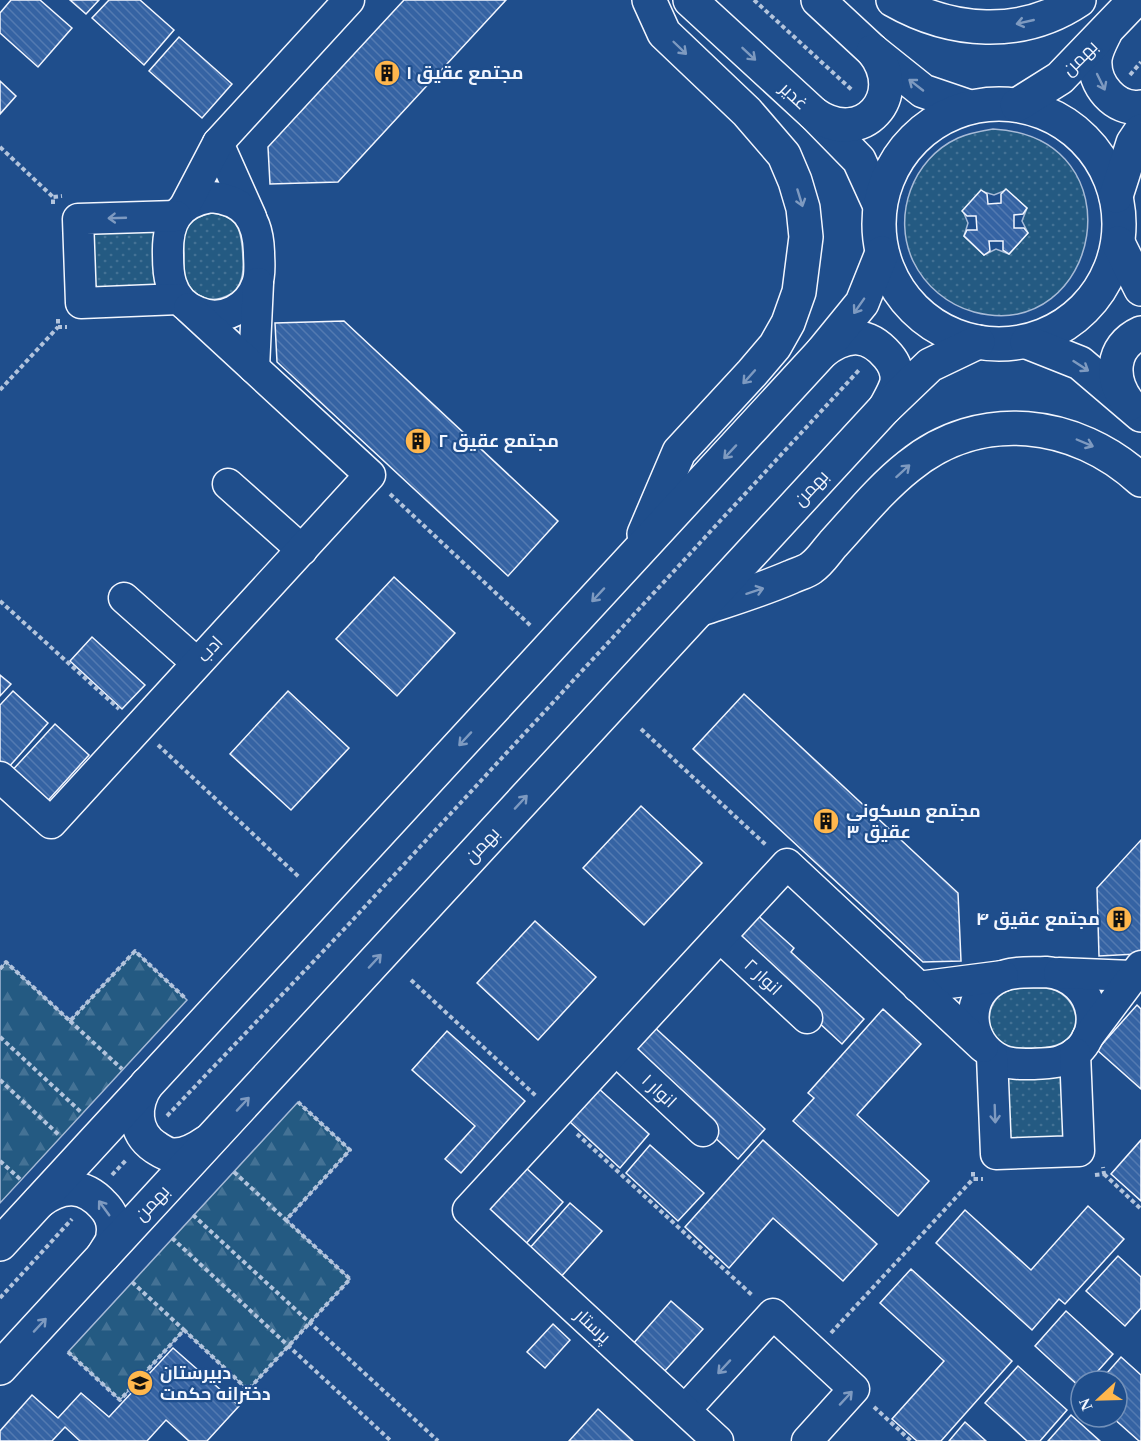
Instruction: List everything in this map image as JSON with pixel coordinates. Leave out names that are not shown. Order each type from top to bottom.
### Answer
[{"type":"main road","points":[[637,553],[679,452],[753,373],[775,346],[788,323],[799,292],[806,237],[803,208],[784,155],[747,112],[664,33],[649,0]]},
{"type":"main road","name":"غدیر","points":[[690,0],[814,114],[859,160],[880,206]]},
{"type":"main road","points":[[818,0],[873,51],[923,91],[970,107]]},
{"type":"main road","points":[[893,0],[939,21],[966,26],[993,27],[1020,24],[1047,16],[1078,0]]},
{"type":"main road","name":"بهمن","points":[[1017,105],[1060,78],[1135,0]]},
{"type":"main road","points":[[1105,33],[1095,60],[1101,84],[1117,102],[1125,106],[1141,107]]},
{"type":"main road","points":[[814,114],[826,122],[846,126],[865,121],[876,112],[887,88],[882,62],[873,51]]},
{"type":"main road","points":[[1017,105],[1051,116],[1080,136],[1103,163],[1116,196],[1118,243],[1108,277],[1088,307],[1060,329],[1027,342],[978,342],[946,333],[917,313],[895,286],[882,253],[880,206],[890,172],[910,142],[938,120],[970,107],[1017,105]]},
{"type":"main road","points":[[1116,196],[1133,143],[1141,131]]},
{"type":"main road","points":[[1118,243],[1141,289]]},
{"type":"main road","points":[[0,1244],[30,1191],[136,1076],[637,553],[822,352],[862,303],[882,253]]},
{"type":"main road","points":[[1135,410],[1121,394],[1116,381],[1116,367],[1119,354],[1127,343],[1141,333]]},
{"type":"main road","points":[[822,352],[833,343],[846,339],[859,338],[880,347],[892,360],[897,382],[884,409]]},
{"type":"main road","name":"بهمن","points":[[0,1368],[884,409],[930,364],[978,342]]},
{"type":"main road","points":[[1027,342],[1080,363],[1135,410]]},
{"type":"main road","points":[[699,609],[767,587],[811,568],[909,465],[956,438],[982,431],[1009,428],[1037,429],[1064,434],[1089,443],[1113,457],[1141,480]]},
{"type":"main road","points":[[136,1076],[141,1094],[137,1107],[138,1121],[145,1140],[162,1152],[172,1155],[184,1154],[210,1140]]},
{"type":"main road","points":[[30,1191],[50,1194],[62,1189],[76,1188],[94,1195],[108,1210],[113,1223],[113,1237],[100,1260]]},
{"type":"street","points":[[349,0],[218,143],[169,230],[167,243],[171,286],[184,304],[370,475]]},
{"type":"street","points":[[218,143],[256,226],[258,283],[254,368]]},
{"type":"street","points":[[256,226],[243,209],[225,198],[211,196],[197,199],[180,211],[78,219],[81,303],[184,304],[209,315],[230,313],[252,296],[258,283]]},
{"type":"street","name":"ادب","points":[[0,777],[51,823],[370,475]]},
{"type":"street","points":[[228,484],[302,550]]},
{"type":"street","points":[[124,597],[197,663]]},
{"type":"street","points":[[556,1114],[787,864],[988,1051],[1006,1062],[1039,1064],[1062,1060],[1080,1048],[1136,971]]},
{"type":"street","name":"انوار ۲","points":[[720,937],[807,1018]]},
{"type":"street","points":[[918,987],[1015,973],[1136,971]]},
{"type":"street","points":[[1003,976],[990,982],[981,993],[975,1006],[973,1020],[976,1034],[988,1051],[996,1154],[1079,1151],[1080,1048],[1090,1030],[1092,1016],[1089,1002],[1082,989],[1059,973]]},
{"type":"street","name":"انوار ۱","points":[[616,1050],[703,1131]]},
{"type":"street","name":"پرستار","points":[[556,1114],[468,1210],[718,1441]]},
{"type":"street","points":[[685,1410],[773,1314],[854,1389],[807,1441]]},
{"type":"path","points":[[754,0],[876,112]]},
{"type":"path","points":[[0,147],[53,197]]},
{"type":"path","points":[[0,390],[58,327]]},
{"type":"path","points":[[0,1298],[349,924],[880,347]]},
{"type":"path","points":[[370,475],[531,626]]},
{"type":"path","points":[[641,729],[787,864]]},
{"type":"path","points":[[70,1021],[135,951],[187,1000]]},
{"type":"path","points":[[0,969],[6,962],[70,1021],[136,1076]]},
{"type":"path","points":[[411,980],[773,1314]]},
{"type":"path","points":[[0,1037],[82,1113]]},
{"type":"path","points":[[0,1080],[61,1136]]},
{"type":"path","points":[[286,1220],[350,1150],[298,1102]]},
{"type":"path","points":[[0,1161],[30,1191]]},
{"type":"path","points":[[132,1282],[248,1390],[350,1279],[234,1172]]},
{"type":"path","points":[[1104,1174],[1141,1209]]},
{"type":"path","points":[[814,1352],[973,1179]]},
{"type":"path","points":[[193,1215],[438,1441]]},
{"type":"path","points":[[172,1239],[391,1441]]},
{"type":"path","points":[[68,1352],[120,1400],[184,1330]]},
{"type":"path","points":[[854,1389],[910,1441]]},
{"type":"green space","points":[[993,129],[1040,141],[1070,166],[1086,199],[1087,236],[1075,271],[1051,298],[1017,314],[974,312],[955,305],[924,279],[913,261],[907,244],[906,208],[910,190],[918,174],[942,147],[962,136]],"holes":[[[1006,190],[1027,208],[1022,221],[1028,233],[1009,254],[996,249],[984,255],[964,236],[968,223],[963,211],[981,191],[994,195]]]},
{"type":"green space","points":[[212,213],[229,218],[234,223],[238,228],[243,250],[243,270],[237,289],[217,299],[204,298],[193,291],[186,280],[184,270],[186,229],[196,219]]},
{"type":"green space","points":[[155,229],[158,288],[92,290],[90,231]]},
{"type":"green space","points":[[135,951],[187,1000],[0,1203],[0,969],[6,962],[70,1021]]},
{"type":"green space","points":[[1045,988],[1065,996],[1075,1013],[1076,1022],[1067,1039],[1054,1046],[1039,1048],[1013,1047],[998,1040],[993,1034],[989,1018],[994,1002],[1000,995],[1012,989]]},
{"type":"green space","points":[[1064,1074],[1067,1140],[1008,1142],[1005,1077]]},
{"type":"green space","points":[[298,1102],[350,1150],[286,1220],[350,1279],[248,1390],[184,1330],[120,1400],[68,1352]]},
{"type":"building","points":[[11,0],[40,0],[72,28],[38,67],[0,33],[0,13]]},
{"type":"building","points":[[70,0],[99,0],[86,14]]},
{"type":"building","points":[[109,0],[140,0],[174,30],[144,65],[92,18]]},
{"type":"building","name":"مجتمع عقیق ۱","points":[[404,0],[506,0],[338,182],[270,184],[268,147]]},
{"type":"building","points":[[179,37],[232,84],[202,118],[149,71]]},
{"type":"building","points":[[0,81],[16,96],[0,114]]},
{"type":"building","points":[[1006,189],[1027,208],[1023,214],[1014,215],[1014,228],[1024,228],[1028,233],[1009,254],[1003,250],[1003,241],[989,241],[990,251],[984,255],[964,236],[967,230],[977,230],[976,216],[967,216],[962,211],[981,190],[987,194],[988,204],[1001,203],[1001,194]]},
{"type":"building","name":"مجتمع عقیق ۲","points":[[344,321],[558,521],[508,576],[277,362],[275,323]]},
{"type":"building","points":[[394,577],[455,633],[397,696],[336,639]]},
{"type":"building","points":[[92,637],[145,685],[122,709],[70,661]]},
{"type":"building","points":[[0,675],[11,684],[0,696]]},
{"type":"building","points":[[13,691],[48,723],[7,769],[0,762],[0,705]]},
{"type":"building","points":[[288,691],[349,748],[291,810],[230,754]]},
{"type":"building","name":"مجتمع مسکونی عقیق ۳","points":[[744,694],[958,893],[961,961],[923,962],[693,749]]},
{"type":"building","points":[[55,724],[89,755],[43,806],[8,775]]},
{"type":"building","points":[[641,806],[702,863],[644,925],[583,868]]},
{"type":"building","name":"مجتمع عقیق ۴","points":[[1141,840],[1141,950],[1137,954],[1099,956],[1097,888]]},
{"type":"building","points":[[754,912],[794,948],[791,952],[864,1019],[842,1044],[729,940]]},
{"type":"building","points":[[535,921],[596,977],[538,1040],[477,983]]},
{"type":"building","points":[[1137,1005],[1141,1009],[1141,1089],[1097,1050]]},
{"type":"building","points":[[883,1009],[921,1044],[857,1115],[929,1181],[898,1216],[793,1121],[814,1098],[808,1093]]},
{"type":"building","points":[[652,1025],[765,1129],[738,1159],[626,1055]]},
{"type":"building","points":[[447,1031],[525,1101],[461,1173],[445,1159],[475,1126],[412,1070]]},
{"type":"building","points":[[598,1088],[649,1134],[620,1168],[569,1121]]},
{"type":"building","points":[[763,1140],[877,1244],[843,1281],[773,1218],[729,1268],[685,1227]]},
{"type":"building","points":[[1141,1140],[1141,1201],[1111,1174]]},
{"type":"building","points":[[650,1145],[704,1193],[678,1221],[626,1173]]},
{"type":"building","points":[[524,1166],[563,1202],[523,1247],[483,1211]]},
{"type":"building","points":[[570,1203],[602,1231],[559,1279],[528,1250]]},
{"type":"building","points":[[1088,1206],[1124,1239],[1065,1304],[1059,1299],[1032,1330],[936,1243],[965,1210],[1031,1270]]},
{"type":"building","points":[[1118,1256],[1141,1277],[1141,1308],[1125,1326],[1086,1291]]},
{"type":"building","points":[[911,1269],[1012,1361],[941,1441],[917,1441],[892,1419],[944,1361],[880,1303]]},
{"type":"building","points":[[671,1301],[703,1329],[663,1373],[632,1345]]},
{"type":"building","points":[[1066,1311],[1113,1354],[1100,1369],[1069,1369],[1069,1377],[1035,1346]]},
{"type":"building","points":[[553,1324],[570,1340],[545,1368],[527,1352]]},
{"type":"building","points":[[173,1348],[239,1406],[207,1441],[189,1441],[166,1420],[147,1441],[80,1441],[65,1427],[52,1441],[0,1441],[0,1431],[32,1395],[58,1418],[81,1393],[109,1417]]},
{"type":"building","points":[[1121,1357],[1141,1375],[1141,1441],[1126,1429],[1129,1429],[1129,1369],[1110,1369]]},
{"type":"building","points":[[1018,1366],[1067,1410],[1040,1441],[1027,1441],[985,1403]]},
{"type":"building","points":[[598,1409],[633,1441],[569,1441]]},
{"type":"building","points":[[1069,1417],[1069,1429],[1087,1429],[1100,1441],[1048,1441]]},
{"type":"building","points":[[965,1422],[986,1441],[949,1441]]},
{"type":"place","name":"مجتمع عقیق ۱","points":[[387,73]]},
{"type":"place","name":"مجتمع عقیق ۲","points":[[418,441]]},
{"type":"place","name":"مجتمع مسکونی عقیق ۳","points":[[826,821]]},
{"type":"place","name":"مجتمع عقیق ۴","points":[[1119,919]]},
{"type":"place","name":"دبیرستان دخترانه حکمت","points":[[140,1383]]}]
